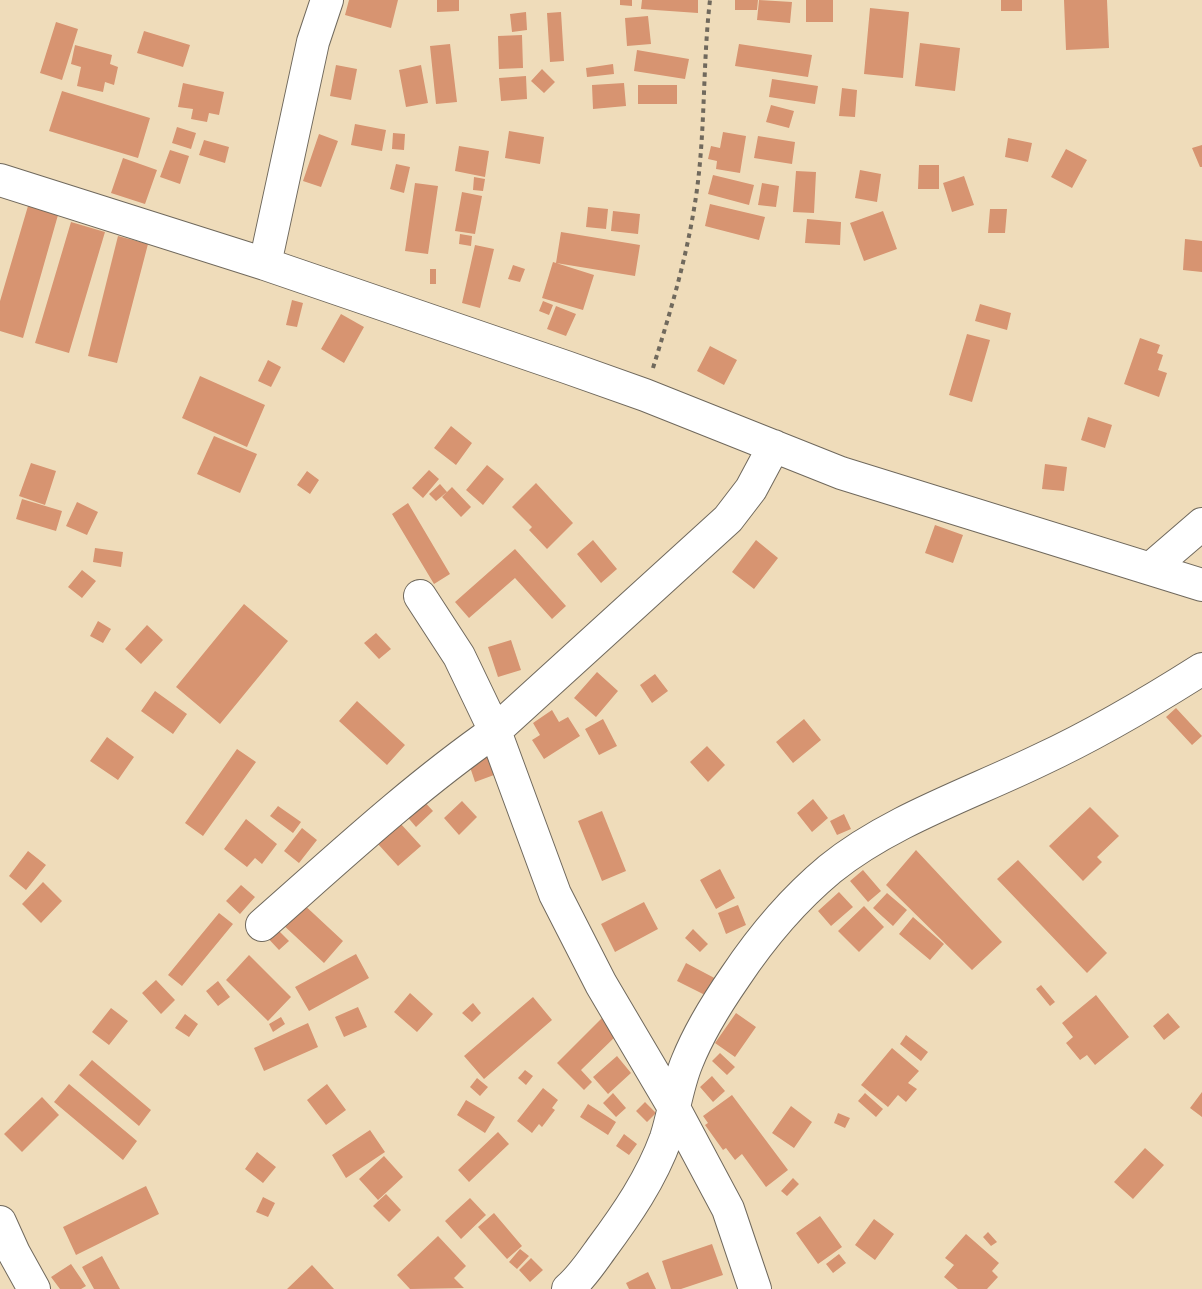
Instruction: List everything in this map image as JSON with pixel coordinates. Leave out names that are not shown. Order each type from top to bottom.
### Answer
[{"type":"street","points":[[264,264],[313,42],[327,0]]},
{"type":"street","points":[[0,180],[264,264],[645,395],[841,473],[1202,585]]},
{"type":"street","points":[[262,925],[418,790],[495,731],[728,519],[751,489],[774,446]]},
{"type":"street","points":[[1151,568],[1202,524]]},
{"type":"street","points":[[420,596],[459,656],[495,731],[555,894],[601,984],[673,1106],[728,1209],[755,1289]]},
{"type":"street","points":[[568,1289],[633,1206],[651,1173],[666,1136],[686,1062],[705,1026],[736,976],[807,890],[832,868],[863,846],[921,815],[1042,760],[1104,727],[1202,669]]},
{"type":"street","points":[[0,1222],[34,1289]]},
{"type":"path","points":[[645,395],[680,280],[695,208],[710,0]]},
{"type":"building","points":[[349,0],[398,0],[391,28],[345,15]]},
{"type":"building","points":[[437,0],[459,0],[459,11],[437,12]]},
{"type":"building","points":[[620,0],[632,0],[632,6],[620,5]]},
{"type":"building","points":[[642,0],[698,0],[698,13],[641,9]]},
{"type":"building","points":[[735,0],[758,0],[757,10],[735,10]]},
{"type":"building","points":[[759,0],[792,2],[790,23],[757,20]]},
{"type":"building","points":[[806,0],[833,0],[833,22],[806,22]]},
{"type":"building","points":[[1001,0],[1022,0],[1022,11],[1001,11]]},
{"type":"building","points":[[1064,0],[1107,0],[1109,48],[1066,50]]},
{"type":"building","points":[[870,8],[909,12],[903,78],[864,74]]},
{"type":"building","points":[[526,12],[527,30],[512,32],[510,14]]},
{"type":"building","points":[[561,12],[564,61],[550,62],[547,13]]},
{"type":"building","points":[[648,16],[651,44],[627,46],[625,18]]},
{"type":"building","points":[[56,22],[78,29],[62,80],[40,73]]},
{"type":"building","points":[[144,31],[190,45],[183,67],[137,53]]},
{"type":"building","points":[[522,35],[523,68],[499,69],[498,36]]},
{"type":"building","points":[[920,43],[960,48],[955,91],[915,86]]},
{"type":"building","points":[[450,44],[457,102],[436,104],[430,46]]},
{"type":"building","points":[[739,44],[812,55],[808,77],[735,66]]},
{"type":"building","points":[[75,45],[112,55],[110,64],[118,67],[114,85],[105,82],[103,92],[77,86],[81,67],[71,64]]},
{"type":"building","points":[[637,50],[689,59],[685,79],[634,71]]},
{"type":"building","points":[[613,64],[614,74],[587,77],[586,68]]},
{"type":"building","points":[[336,65],[357,69],[351,100],[330,96]]},
{"type":"building","points":[[421,65],[428,103],[406,107],[399,70]]},
{"type":"building","points":[[542,69],[555,82],[544,93],[531,81]]},
{"type":"building","points":[[526,76],[527,99],[501,101],[499,78]]},
{"type":"building","points":[[772,79],[818,86],[815,104],[769,97]]},
{"type":"building","points":[[183,83],[224,92],[219,115],[209,113],[207,122],[191,119],[193,109],[178,107]]},
{"type":"building","points":[[624,83],[626,106],[593,109],[592,85]]},
{"type":"building","points":[[638,85],[677,85],[677,104],[638,104]]},
{"type":"building","points":[[842,88],[857,90],[855,117],[839,116]]},
{"type":"building","points":[[62,91],[150,118],[138,158],[49,131]]},
{"type":"building","points":[[771,105],[794,111],[789,128],[766,122]]},
{"type":"building","points":[[355,124],[386,130],[382,151],[351,145]]},
{"type":"building","points":[[177,127],[196,133],[191,149],[172,143]]},
{"type":"building","points":[[509,131],[544,137],[540,164],[505,158]]},
{"type":"building","points":[[723,132],[746,136],[740,173],[716,169],[717,161],[708,159],[711,146],[720,148]]},
{"type":"building","points":[[393,133],[405,134],[404,150],[392,149]]},
{"type":"building","points":[[319,134],[338,141],[321,187],[303,181]]},
{"type":"building","points":[[758,136],[795,142],[792,164],[754,158]]},
{"type":"building","points":[[1008,138],[1032,143],[1028,162],[1005,157]]},
{"type":"building","points":[[204,140],[229,147],[225,163],[199,155]]},
{"type":"building","points":[[1202,145],[1202,167],[1200,167],[1192,148]]},
{"type":"building","points":[[459,146],[489,151],[485,177],[455,171]]},
{"type":"building","points":[[1066,149],[1087,160],[1072,188],[1051,177]]},
{"type":"building","points":[[170,150],[189,156],[180,184],[160,177]]},
{"type":"building","points":[[123,158],[157,170],[145,204],[111,193]]},
{"type":"building","points":[[396,164],[410,167],[404,193],[390,189]]},
{"type":"building","points":[[919,165],[939,165],[939,189],[918,189]]},
{"type":"building","points":[[860,170],[881,174],[877,202],[855,198]]},
{"type":"building","points":[[796,171],[816,172],[814,213],[793,212]]},
{"type":"building","points":[[713,175],[754,185],[749,205],[708,194]]},
{"type":"building","points":[[964,176],[974,205],[952,212],[943,183]]},
{"type":"building","points":[[474,177],[485,179],[483,191],[473,190]]},
{"type":"building","points":[[415,183],[438,186],[428,254],[405,251]]},
{"type":"building","points":[[762,183],[779,186],[776,207],[758,205]]},
{"type":"building","points":[[462,192],[482,196],[475,234],[455,231]]},
{"type":"building","points":[[710,204],[765,217],[759,240],[705,226]]},
{"type":"building","points":[[28,206],[58,215],[23,338],[0,331],[0,301]]},
{"type":"building","points":[[588,207],[608,209],[606,229],[586,227]]},
{"type":"building","points":[[990,209],[1007,209],[1005,233],[988,233]]},
{"type":"building","points":[[613,211],[640,214],[638,234],[611,231]]},
{"type":"building","points":[[883,211],[897,249],[864,261],[850,223]]},
{"type":"building","points":[[807,219],[841,222],[840,245],[805,243]]},
{"type":"building","points":[[71,222],[105,232],[69,353],[35,343]]},
{"type":"building","points":[[561,232],[640,245],[635,276],[556,263]]},
{"type":"building","points":[[460,234],[472,236],[471,246],[459,244]]},
{"type":"building","points":[[118,236],[148,244],[117,363],[88,356]]},
{"type":"building","points":[[1185,239],[1202,241],[1202,272],[1183,270]]},
{"type":"building","points":[[475,245],[494,249],[480,308],[462,303]]},
{"type":"building","points":[[553,262],[594,275],[583,310],[542,298]]},
{"type":"building","points":[[513,265],[525,269],[520,282],[508,279]]},
{"type":"building","points":[[430,269],[436,269],[436,284],[430,284]]},
{"type":"building","points":[[292,300],[303,303],[297,327],[286,325]]},
{"type":"building","points":[[543,301],[553,305],[549,315],[539,311]]},
{"type":"building","points":[[980,304],[1011,313],[1007,330],[975,321]]},
{"type":"building","points":[[556,306],[576,314],[566,336],[547,329]]},
{"type":"building","points":[[341,314],[364,327],[344,363],[321,349]]},
{"type":"building","points":[[967,334],[990,340],[972,402],[949,395]]},
{"type":"building","points":[[1140,338],[1160,345],[1157,353],[1163,355],[1158,370],[1167,373],[1159,397],[1124,384]]},
{"type":"building","points":[[710,346],[737,360],[724,385],[697,371]]},
{"type":"building","points":[[268,360],[281,367],[271,387],[258,381]]},
{"type":"building","points":[[200,376],[265,405],[247,447],[182,418]]},
{"type":"building","points":[[1088,417],[1112,425],[1105,448],[1081,440]]},
{"type":"building","points":[[451,426],[472,443],[456,465],[434,448]]},
{"type":"building","points":[[214,436],[257,454],[240,493],[197,474]]},
{"type":"building","points":[[31,463],[56,471],[45,505],[19,496]]},
{"type":"building","points":[[1045,464],[1067,467],[1064,491],[1042,489]]},
{"type":"building","points":[[487,465],[504,479],[483,505],[466,490]]},
{"type":"building","points":[[429,470],[439,479],[423,498],[412,488]]},
{"type":"building","points":[[307,471],[319,480],[310,494],[297,485]]},
{"type":"building","points":[[536,483],[573,523],[547,549],[529,530],[532,527],[512,507]]},
{"type":"building","points":[[440,484],[447,492],[436,501],[429,494]]},
{"type":"building","points":[[452,487],[471,507],[461,517],[442,497]]},
{"type":"building","points":[[22,499],[62,511],[56,531],[16,519]]},
{"type":"building","points":[[77,502],[98,512],[87,535],[66,526]]},
{"type":"building","points":[[408,503],[450,574],[434,584],[392,514]]},
{"type":"building","points":[[935,525],[963,535],[953,563],[925,553]]},
{"type":"building","points":[[593,540],[617,569],[601,583],[577,554]]},
{"type":"building","points":[[756,540],[778,558],[754,589],[732,572]]},
{"type":"building","points":[[95,548],[123,552],[121,567],[93,562]]},
{"type":"building","points":[[515,549],[566,606],[552,619],[515,578],[469,618],[455,602]]},
{"type":"building","points":[[82,570],[96,581],[82,598],[68,587]]},
{"type":"building","points":[[244,604],[288,641],[220,724],[176,687]]},
{"type":"building","points":[[98,621],[111,629],[103,643],[90,636]]},
{"type":"building","points":[[147,625],[163,640],[141,664],[125,649]]},
{"type":"building","points":[[376,633],[391,649],[379,659],[364,643]]},
{"type":"building","points":[[511,640],[521,670],[498,677],[488,647]]},
{"type":"building","points":[[597,672],[618,691],[596,717],[574,698]]},
{"type":"building","points":[[655,674],[668,691],[652,703],[640,685]]},
{"type":"building","points":[[155,691],[187,714],[173,734],[141,711]]},
{"type":"building","points":[[357,701],[405,745],[387,765],[339,721]]},
{"type":"building","points":[[1176,708],[1202,736],[1192,745],[1166,717]]},
{"type":"building","points":[[552,710],[559,722],[568,717],[580,736],[544,759],[532,740],[540,735],[533,723]]},
{"type":"building","points":[[603,719],[617,746],[599,755],[585,729]]},
{"type":"building","points":[[804,719],[821,740],[793,763],[776,742]]},
{"type":"building","points":[[107,737],[134,757],[118,780],[90,761]]},
{"type":"building","points":[[707,746],[725,765],[708,782],[690,762]]},
{"type":"building","points":[[237,749],[256,762],[203,836],[185,823]]},
{"type":"building","points":[[488,755],[494,775],[475,782],[468,761]]},
{"type":"building","points":[[421,798],[433,811],[416,827],[404,813]]},
{"type":"building","points":[[813,799],[828,818],[812,832],[797,813]]},
{"type":"building","points":[[462,801],[477,817],[459,835],[444,818]]},
{"type":"building","points":[[278,806],[301,822],[293,833],[270,816]]},
{"type":"building","points":[[1090,807],[1119,836],[1097,857],[1102,862],[1083,881],[1049,846]]},
{"type":"building","points":[[602,811],[626,871],[602,881],[578,821]]},
{"type":"building","points":[[844,814],[851,829],[837,835],[830,821]]},
{"type":"building","points":[[246,819],[277,844],[262,864],[255,858],[247,867],[224,849]]},
{"type":"building","points":[[400,823],[421,846],[398,866],[378,844]]},
{"type":"building","points":[[302,828],[317,840],[299,863],[284,851]]},
{"type":"building","points":[[916,850],[1002,942],[972,970],[886,885]]},
{"type":"building","points":[[28,851],[46,865],[26,890],[9,876]]},
{"type":"building","points":[[1018,860],[1107,953],[1087,973],[997,879]]},
{"type":"building","points":[[720,869],[735,898],[716,909],[700,880]]},
{"type":"building","points":[[863,870],[881,891],[868,902],[850,881]]},
{"type":"building","points":[[43,882],[62,901],[41,923],[22,904]]},
{"type":"building","points":[[241,885],[255,897],[240,914],[226,901]]},
{"type":"building","points":[[839,892],[853,907],[831,926],[818,911]]},
{"type":"building","points":[[887,893],[907,910],[893,926],[873,908]]},
{"type":"building","points":[[300,901],[343,941],[324,963],[280,922]]},
{"type":"building","points":[[644,902],[658,929],[615,952],[601,924]]},
{"type":"building","points":[[738,905],[746,925],[726,934],[718,913]]},
{"type":"building","points":[[864,906],[884,927],[859,952],[838,931]]},
{"type":"building","points":[[219,913],[233,924],[182,986],[168,975]]},
{"type":"building","points":[[913,917],[944,944],[930,960],[899,934]]},
{"type":"building","points":[[273,925],[289,941],[279,950],[264,934]]},
{"type":"building","points":[[693,929],[708,944],[700,952],[685,938]]},
{"type":"building","points":[[356,954],[369,978],[309,1011],[295,987]]},
{"type":"building","points":[[249,955],[291,997],[268,1021],[226,980]]},
{"type":"building","points":[[686,963],[722,982],[713,999],[677,981]]},
{"type":"building","points":[[156,980],[175,1000],[161,1014],[142,993]]},
{"type":"building","points":[[218,981],[230,997],[218,1006],[206,991]]},
{"type":"building","points":[[1041,985],[1055,1002],[1050,1006],[1036,989]]},
{"type":"building","points":[[410,993],[433,1014],[417,1032],[394,1012]]},
{"type":"building","points":[[1096,995],[1129,1037],[1095,1065],[1087,1055],[1080,1060],[1066,1043],[1073,1037],[1062,1023]]},
{"type":"building","points":[[533,997],[552,1020],[484,1079],[464,1056]]},
{"type":"building","points":[[473,1003],[481,1013],[472,1022],[462,1013]]},
{"type":"building","points":[[358,1007],[367,1027],[344,1037],[335,1017]]},
{"type":"building","points":[[111,1008],[128,1021],[109,1045],[92,1032]]},
{"type":"building","points":[[736,1013],[756,1027],[735,1057],[715,1043]]},
{"type":"building","points":[[1168,1013],[1180,1027],[1164,1040],[1153,1026]]},
{"type":"building","points":[[185,1014],[198,1024],[189,1037],[175,1028]]},
{"type":"building","points":[[281,1017],[285,1024],[273,1032],[269,1024]]},
{"type":"building","points":[[602,1018],[618,1034],[581,1070],[592,1082],[584,1090],[557,1063]]},
{"type":"building","points":[[308,1023],[318,1047],[264,1071],[254,1048]]},
{"type":"building","points":[[906,1035],[928,1052],[921,1061],[900,1044]]},
{"type":"building","points":[[892,1048],[919,1071],[908,1083],[917,1089],[906,1102],[898,1095],[888,1107],[861,1085]]},
{"type":"building","points":[[720,1053],[735,1067],[727,1075],[712,1061]]},
{"type":"building","points":[[617,1056],[631,1073],[608,1094],[593,1077]]},
{"type":"building","points":[[92,1060],[151,1110],[139,1126],[79,1075]]},
{"type":"building","points":[[525,1070],[533,1076],[526,1085],[518,1078]]},
{"type":"building","points":[[712,1076],[725,1091],[713,1102],[700,1087]]},
{"type":"building","points":[[477,1078],[488,1087],[480,1096],[470,1087]]},
{"type":"building","points":[[69,1084],[137,1141],[123,1160],[54,1102]]},
{"type":"building","points":[[327,1084],[346,1110],[326,1125],[307,1100]]},
{"type":"building","points":[[543,1088],[558,1100],[552,1108],[555,1110],[542,1127],[539,1124],[532,1133],[517,1121]]},
{"type":"building","points":[[1202,1092],[1202,1117],[1190,1108]]},
{"type":"building","points":[[613,1093],[626,1108],[616,1117],[603,1103]]},
{"type":"building","points":[[865,1093],[883,1109],[876,1117],[858,1101]]},
{"type":"building","points":[[732,1095],[788,1170],[766,1187],[742,1154],[735,1160],[726,1148],[723,1150],[705,1125],[708,1123],[703,1116]]},
{"type":"building","points":[[42,1097],[59,1115],[22,1152],[4,1134]]},
{"type":"building","points":[[466,1100],[495,1117],[485,1133],[457,1115]]},
{"type":"building","points":[[645,1102],[656,1113],[647,1122],[636,1111]]},
{"type":"building","points":[[588,1104],[616,1122],[608,1135],[580,1117]]},
{"type":"building","points":[[791,1106],[812,1122],[794,1148],[772,1133]]},
{"type":"building","points":[[838,1113],[850,1118],[845,1128],[834,1123]]},
{"type":"building","points":[[370,1130],[385,1152],[346,1178],[332,1155]]},
{"type":"building","points":[[498,1132],[509,1144],[469,1182],[458,1170]]},
{"type":"building","points":[[624,1134],[637,1144],[629,1155],[616,1146]]},
{"type":"building","points":[[1145,1148],[1164,1165],[1133,1199],[1114,1182]]},
{"type":"building","points":[[257,1152],[276,1167],[263,1183],[245,1169]]},
{"type":"building","points":[[384,1156],[403,1177],[378,1200],[359,1179]]},
{"type":"building","points":[[793,1178],[799,1184],[787,1196],[781,1191]]},
{"type":"building","points":[[146,1186],[159,1214],[76,1255],[63,1227]]},
{"type":"building","points":[[386,1194],[401,1210],[389,1222],[373,1206]]},
{"type":"building","points":[[263,1197],[275,1203],[268,1217],[256,1212]]},
{"type":"building","points":[[470,1198],[486,1215],[461,1239],[445,1221]]},
{"type":"building","points":[[494,1213],[522,1246],[507,1259],[478,1227]]},
{"type":"building","points":[[820,1216],[842,1247],[818,1264],[796,1233]]},
{"type":"building","points":[[874,1219],[894,1234],[875,1260],[855,1245]]},
{"type":"building","points":[[988,1232],[997,1242],[991,1246],[983,1237]]},
{"type":"building","points":[[966,1234],[999,1263],[992,1271],[998,1277],[987,1289],[958,1289],[944,1277],[954,1265],[945,1258]]},
{"type":"building","points":[[438,1236],[466,1266],[454,1278],[464,1288],[410,1289],[397,1275]]},
{"type":"building","points":[[712,1244],[723,1275],[681,1289],[671,1289],[662,1261]]},
{"type":"building","points":[[520,1249],[529,1256],[517,1269],[509,1262]]},
{"type":"building","points":[[839,1254],[846,1263],[833,1273],[826,1264]]},
{"type":"building","points":[[102,1256],[120,1289],[94,1289],[82,1267]]},
{"type":"building","points":[[531,1258],[543,1270],[530,1282],[519,1270]]},
{"type":"building","points":[[71,1264],[86,1286],[81,1289],[60,1289],[51,1277]]},
{"type":"building","points":[[312,1265],[334,1289],[287,1289]]},
{"type":"building","points":[[648,1272],[656,1289],[629,1289],[626,1283]]}]
